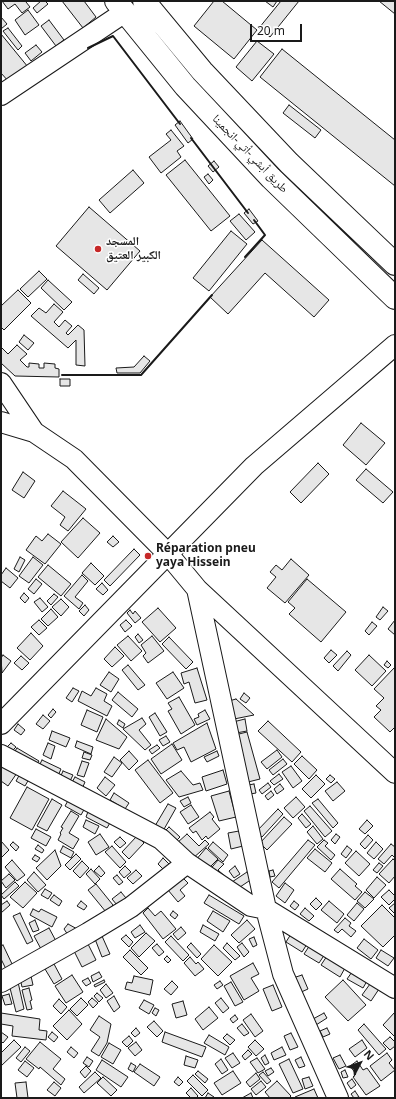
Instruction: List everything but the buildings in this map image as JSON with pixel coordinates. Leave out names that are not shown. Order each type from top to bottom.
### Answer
[{"type":"highway","points":[[144,1],[202,71],[278,151],[395,264]]},
{"type":"highway","name":"طريق أبشي-أتي-انجمينا","points":[[120,6],[185,86],[271,178],[395,298]]},
{"type":"street","points":[[1,95],[120,6]]},
{"type":"street","points":[[1,724],[254,466],[395,345]]},
{"type":"street","points":[[1,383],[34,432]]},
{"type":"street","points":[[1,422],[34,432],[74,459],[168,554],[197,589],[395,774]]},
{"type":"street","points":[[197,589],[266,909],[283,974],[338,1098]]},
{"type":"street","points":[[1,755],[161,839],[187,863],[251,906],[266,909],[395,988]]},
{"type":"street","points":[[1,982],[88,933],[131,906],[187,863]]},
{"type":"wall","points":[[88,48],[113,36],[180,124]]},
{"type":"wall","points":[[191,138],[248,213]]},
{"type":"wall","points":[[245,257],[265,235],[254,220]]},
{"type":"wall","points":[[62,375],[141,375],[212,295]]},
{"type":"place","name":"المسجد الكبير العتيق","points":[[98,249]]},
{"type":"place","name":"Réparation pneu yaya Hissein","points":[[148,556]]}]
